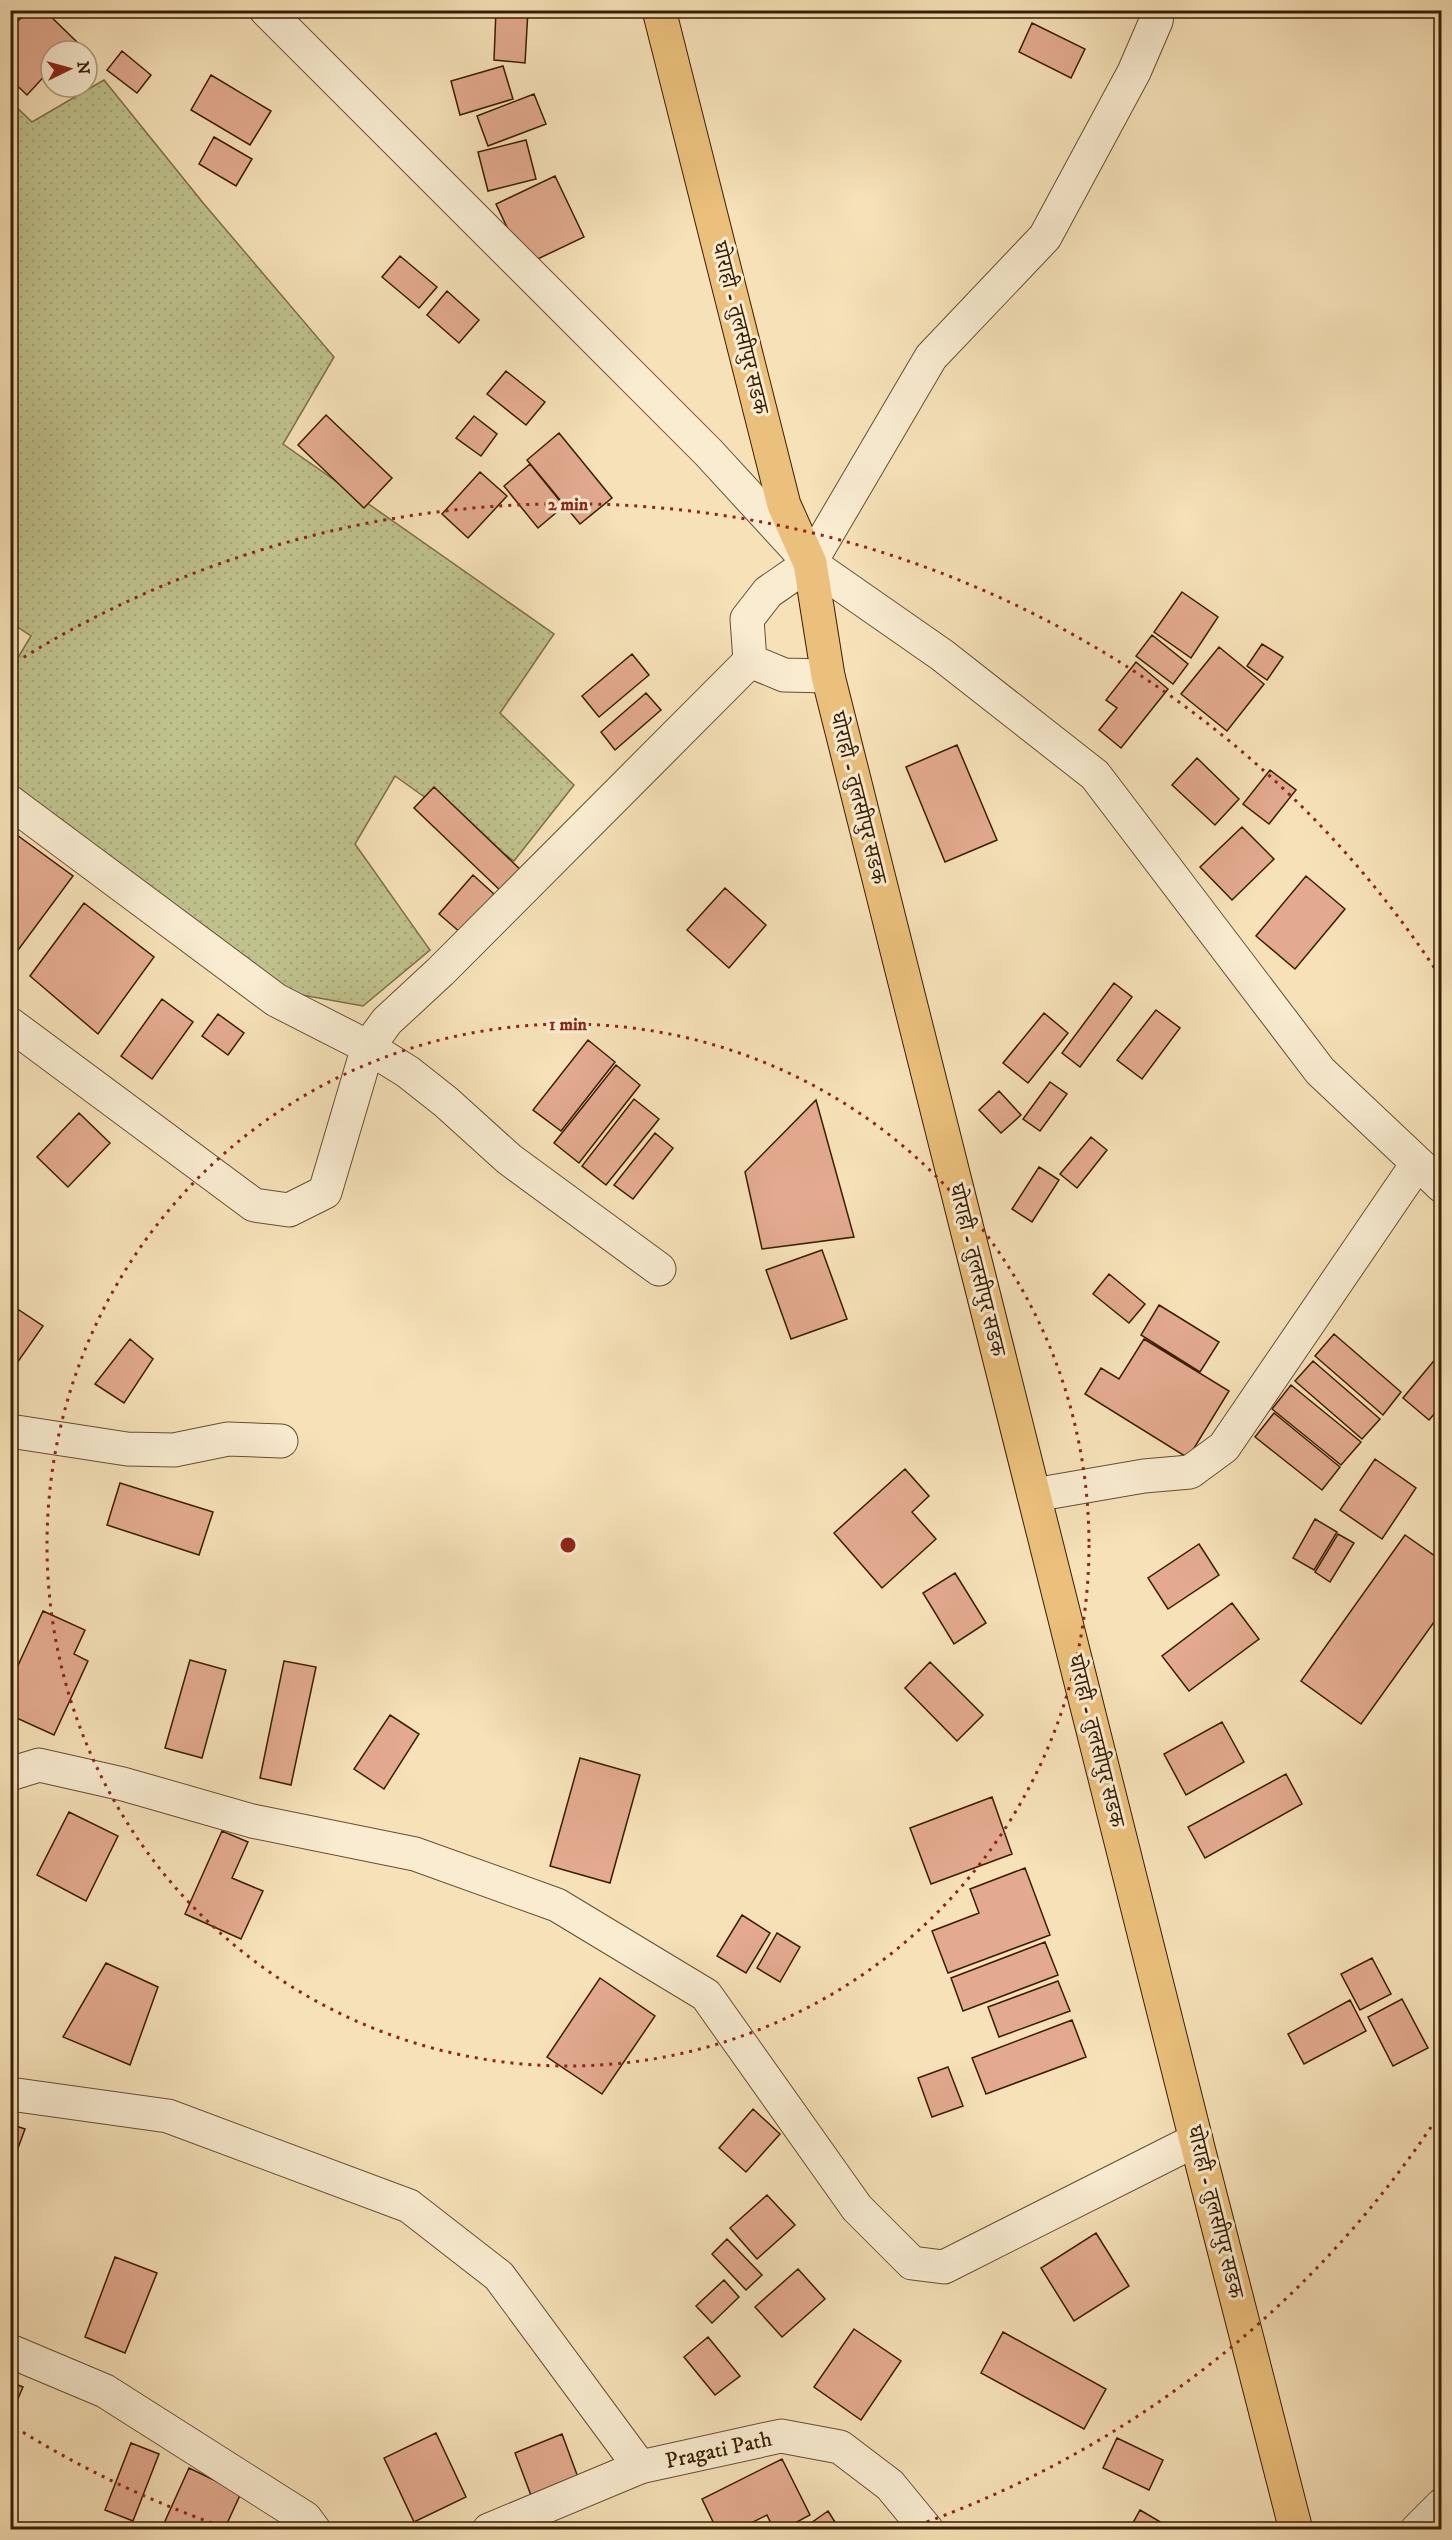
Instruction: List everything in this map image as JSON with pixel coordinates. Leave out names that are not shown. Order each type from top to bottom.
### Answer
[{"type":"main road","name":"घोराही - तुलसीपुर सडक","points":[[660,10],[784,505],[810,563],[828,676],[1296,2529]]},
{"type":"street","points":[[266,10],[708,452],[810,563],[942,655],[1095,775],[1320,1071],[1442,1186]]},
{"type":"street","points":[[10,1024],[254,1204],[289,1210],[325,1192],[368,1047],[387,1021],[441,971],[750,661],[747,619],[768,592],[810,563],[931,357],[1046,237],[1134,72],[1156,21],[1158,10]]},
{"type":"street","points":[[750,661],[784,675],[828,676]]},
{"type":"street","points":[[10,802],[276,1000],[368,1047],[408,1072],[447,1102],[509,1159],[659,1269]]},
{"type":"street","points":[[1034,1495],[1144,1476],[1190,1472],[1224,1447],[1418,1164]]},
{"type":"street","points":[[10,1431],[127,1449],[174,1450],[228,1438],[281,1441]]},
{"type":"street","points":[[10,1774],[39,1765],[123,1784],[252,1821],[415,1854],[557,1905],[706,1995],[857,2208],[912,2263],[944,2267],[1196,2140]]},
{"type":"street","points":[[10,2094],[168,2116],[409,2206],[499,2276],[640,2467]]},
{"type":"street","points":[[10,2351],[105,2391],[305,2518],[314,2529]]},
{"type":"street","name":"Pragati Path","points":[[489,2529],[640,2467],[781,2436],[840,2447],[890,2485],[927,2529]]},
{"type":"street","points":[[1417,2529],[1442,2505]]},
{"type":"green space","points":[[104,80],[204,204],[334,357],[283,444],[554,634],[500,713],[574,785],[514,861],[395,776],[355,844],[430,950],[363,1006],[280,991],[11,790],[11,669],[31,636],[10,622],[10,101],[32,122],[71,99],[99,99],[99,83]]},
{"type":"building","points":[[29,10],[44,10],[74,39],[39,39],[39,82],[27,95],[10,79],[10,29]]},
{"type":"building","points":[[496,10],[528,10],[525,63],[494,60]]},
{"type":"building","points":[[1032,23],[1085,49],[1071,78],[1019,52]]},
{"type":"building","points":[[122,51],[151,75],[137,93],[107,70]]},
{"type":"building","points":[[503,66],[513,99],[460,115],[451,81]]},
{"type":"building","points":[[211,75],[271,111],[250,145],[191,110]]},
{"type":"building","points":[[534,94],[546,124],[488,146],[477,116]]},
{"type":"building","points":[[214,137],[252,159],[236,186],[199,164]]},
{"type":"building","points":[[526,140],[536,179],[488,191],[478,152]]},
{"type":"building","points":[[555,176],[584,237],[525,265],[496,204]]},
{"type":"building","points":[[400,256],[437,287],[419,308],[382,277]]},
{"type":"building","points":[[447,291],[479,320],[459,343],[427,315]]},
{"type":"building","points":[[506,371],[545,402],[526,425],[487,394]]},
{"type":"building","points":[[326,415],[392,478],[364,508],[298,445]]},
{"type":"building","points":[[474,416],[497,434],[481,456],[456,438]]},
{"type":"building","points":[[559,433],[612,498],[580,524],[527,460]]},
{"type":"building","points":[[530,464],[564,506],[538,528],[504,486]]},
{"type":"building","points":[[480,472],[507,496],[468,538],[442,514]]},
{"type":"building","points":[[1182,592],[1218,617],[1191,658],[1154,632]]},
{"type":"building","points":[[1152,635],[1188,664],[1173,684],[1136,656]]},
{"type":"building","points":[[1262,644],[1283,657],[1267,680],[1247,666]]},
{"type":"building","points":[[1219,647],[1264,684],[1227,731],[1181,694]]},
{"type":"building","points":[[632,654],[649,675],[599,717],[582,696]]},
{"type":"building","points":[[1136,662],[1168,689],[1121,748],[1099,730],[1117,708],[1106,700]]},
{"type":"building","points":[[646,693],[661,710],[615,750],[601,732]]},
{"type":"building","points":[[957,745],[997,840],[945,862],[906,767]]},
{"type":"building","points":[[1197,758],[1239,799],[1215,825],[1172,785]]},
{"type":"building","points":[[1270,770],[1296,790],[1269,824],[1243,804]]},
{"type":"building","points":[[434,787],[524,873],[504,894],[414,808]]},
{"type":"building","points":[[1242,827],[1274,859],[1232,900],[1200,867]]},
{"type":"building","points":[[10,830],[73,876],[10,961]]},
{"type":"building","points":[[473,875],[494,894],[461,933],[439,914]]},
{"type":"building","points":[[1306,876],[1345,909],[1295,969],[1256,936]]},
{"type":"building","points":[[725,888],[766,925],[729,968],[687,930]]},
{"type":"building","points":[[84,903],[154,957],[98,1034],[30,976]]},
{"type":"building","points":[[1114,983],[1132,997],[1080,1067],[1062,1053]]},
{"type":"building","points":[[162,999],[193,1022],[152,1079],[121,1056]]},
{"type":"building","points":[[1156,1010],[1180,1028],[1142,1079],[1117,1060]]},
{"type":"building","points":[[1044,1013],[1068,1033],[1028,1083],[1003,1063]]},
{"type":"building","points":[[218,1014],[244,1033],[228,1055],[202,1036]]},
{"type":"building","points":[[588,1040],[615,1062],[561,1131],[533,1110]]},
{"type":"building","points":[[616,1065],[640,1085],[579,1163],[554,1143]]},
{"type":"building","points":[[1050,1082],[1067,1094],[1040,1131],[1023,1119]]},
{"type":"building","points":[[999,1091],[1021,1115],[1001,1133],[979,1110]]},
{"type":"building","points":[[634,1099],[659,1119],[606,1185],[582,1166]]},
{"type":"building","points":[[816,1100],[854,1237],[762,1249],[745,1172]]},
{"type":"building","points":[[79,1113],[110,1143],[68,1187],[37,1157]]},
{"type":"building","points":[[655,1133],[673,1148],[633,1199],[614,1185]]},
{"type":"building","points":[[1091,1137],[1107,1150],[1077,1188],[1060,1174]]},
{"type":"building","points":[[1039,1167],[1059,1180],[1032,1222],[1012,1209]]},
{"type":"building","points":[[822,1250],[847,1319],[791,1339],[766,1270]]},
{"type":"building","points":[[1109,1274],[1145,1304],[1129,1323],[1093,1294]]},
{"type":"building","points":[[10,1304],[43,1326],[10,1373]]},
{"type":"building","points":[[1159,1305],[1219,1342],[1200,1372],[1141,1335]]},
{"type":"building","points":[[1334,1334],[1401,1392],[1383,1415],[1315,1356]]},
{"type":"building","points":[[130,1339],[153,1359],[124,1403],[95,1384]]},
{"type":"building","points":[[1144,1339],[1229,1391],[1188,1458],[1085,1394],[1101,1368],[1119,1379]]},
{"type":"building","points":[[1442,1351],[1442,1405],[1429,1420],[1403,1398]]},
{"type":"building","points":[[1313,1361],[1380,1419],[1362,1439],[1295,1381]]},
{"type":"building","points":[[1291,1385],[1361,1442],[1341,1465],[1272,1409]]},
{"type":"building","points":[[1274,1413],[1340,1467],[1322,1490],[1255,1437]]},
{"type":"building","points":[[1375,1459],[1416,1488],[1382,1539],[1340,1510]]},
{"type":"building","points":[[905,1469],[929,1496],[912,1512],[936,1539],[882,1588],[834,1533]]},
{"type":"building","points":[[120,1483],[213,1512],[199,1555],[107,1525]]},
{"type":"building","points":[[1315,1519],[1337,1532],[1314,1570],[1293,1558]]},
{"type":"building","points":[[1338,1534],[1354,1543],[1330,1582],[1315,1572]]},
{"type":"building","points":[[1405,1535],[1442,1561],[1442,1611],[1361,1724],[1301,1681]]},
{"type":"building","points":[[1199,1544],[1219,1575],[1168,1609],[1148,1578]]},
{"type":"building","points":[[955,1573],[986,1623],[954,1644],[923,1593]]},
{"type":"building","points":[[1232,1603],[1259,1639],[1189,1691],[1162,1656]]},
{"type":"building","points":[[43,1611],[85,1630],[74,1654],[88,1661],[54,1735],[10,1715],[10,1683]]},
{"type":"building","points":[[190,1660],[226,1670],[202,1758],[165,1748]]},
{"type":"building","points":[[284,1661],[316,1667],[291,1785],[260,1778]]},
{"type":"building","points":[[930,1662],[983,1715],[957,1741],[905,1688]]},
{"type":"building","points":[[390,1715],[419,1734],[384,1789],[354,1769]]},
{"type":"building","points":[[1222,1722],[1244,1762],[1186,1795],[1164,1754]]},
{"type":"building","points":[[580,1758],[640,1775],[610,1883],[550,1866]]},
{"type":"building","points":[[1286,1774],[1302,1804],[1205,1858],[1188,1827]]},
{"type":"building","points":[[992,1797],[1012,1854],[931,1884],[910,1828]]},
{"type":"building","points":[[69,1812],[118,1836],[86,1901],[37,1875]]},
{"type":"building","points":[[222,1831],[248,1842],[232,1878],[263,1891],[241,1939],[185,1914]]},
{"type":"building","points":[[1025,1868],[1050,1935],[948,1973],[932,1931],[979,1913],[970,1889]]},
{"type":"building","points":[[742,1915],[770,1933],[746,1973],[717,1956]]},
{"type":"building","points":[[777,1933],[800,1947],[780,1982],[757,1968]]},
{"type":"building","points":[[1045,1942],[1058,1975],[963,2011],[951,1978]]},
{"type":"building","points":[[1372,1958],[1391,1994],[1360,2010],[1341,1974]]},
{"type":"building","points":[[106,1963],[158,1987],[130,2065],[63,2037]]},
{"type":"building","points":[[600,1978],[655,2016],[602,2094],[547,2057]]},
{"type":"building","points":[[1058,1981],[1070,2011],[999,2037],[988,2007]]},
{"type":"building","points":[[1402,1999],[1428,2048],[1393,2066],[1368,2017]]},
{"type":"building","points":[[1350,2000],[1366,2031],[1304,2064],[1288,2034]]},
{"type":"building","points":[[1072,2020],[1086,2057],[986,2094],[972,2058]]},
{"type":"building","points":[[948,2067],[963,2106],[932,2117],[918,2078]]},
{"type":"building","points":[[753,2109],[780,2134],[746,2172],[719,2148]]},
{"type":"building","points":[[10,2124],[25,2129],[10,2170]]},
{"type":"building","points":[[767,2195],[795,2225],[757,2259],[730,2228]]},
{"type":"building","points":[[1096,2233],[1129,2286],[1074,2321],[1041,2268]]},
{"type":"building","points":[[727,2239],[762,2275],[746,2290],[712,2254]]},
{"type":"building","points":[[115,2257],[157,2273],[125,2353],[85,2337]]},
{"type":"building","points":[[798,2269],[825,2299],[782,2337],[755,2307]]},
{"type":"building","points":[[724,2280],[739,2297],[712,2323],[696,2306]]},
{"type":"building","points":[[854,2329],[901,2361],[861,2420],[814,2387]]},
{"type":"building","points":[[1003,2332],[1106,2389],[1084,2429],[981,2373]]},
{"type":"building","points":[[708,2337],[740,2376],[715,2395],[684,2357]]},
{"type":"building","points":[[10,2382],[23,2387],[10,2417]]},
{"type":"building","points":[[436,2433],[466,2497],[414,2522],[384,2458]]},
{"type":"building","points":[[562,2434],[579,2480],[532,2498],[515,2453]]},
{"type":"building","points":[[1117,2438],[1163,2460],[1149,2490],[1103,2468]]},
{"type":"building","points":[[131,2443],[159,2454],[133,2521],[105,2510]]},
{"type":"building","points":[[782,2459],[810,2515],[782,2530],[774,2530],[767,2515],[737,2530],[717,2530],[702,2499]]},
{"type":"building","points":[[189,2468],[241,2493],[224,2530],[161,2530]]},
{"type":"building","points":[[1140,2510],[1169,2527],[1168,2530],[1129,2530]]},
{"type":"building","points":[[828,2511],[840,2530],[801,2530]]},
{"type":"building","points":[[1235,2524],[1236,2530],[1201,2530]]}]
